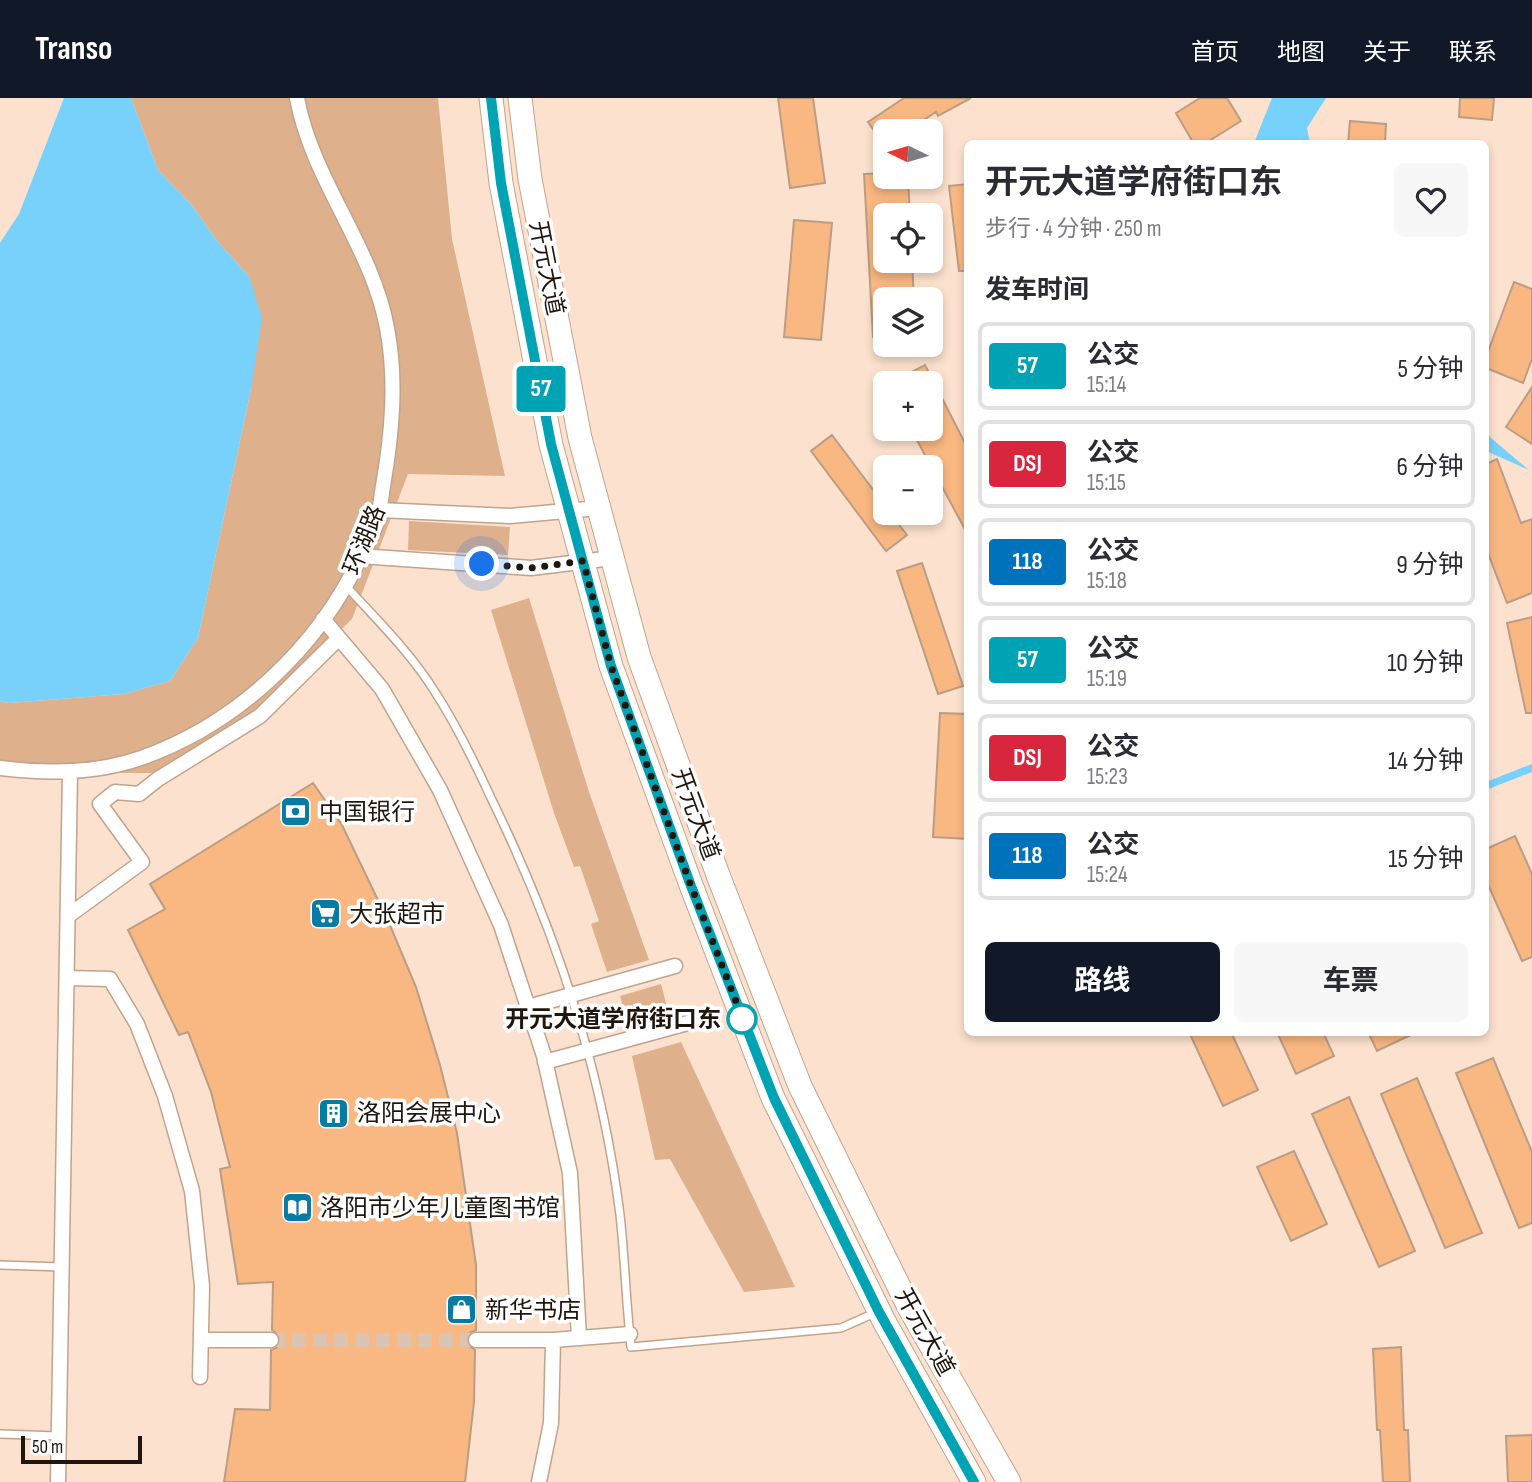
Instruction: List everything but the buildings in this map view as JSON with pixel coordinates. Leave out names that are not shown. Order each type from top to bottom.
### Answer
[{"type":"main road","name":"开元大道","points":[[491,98],[501,183],[551,444],[611,666],[691,886],[774,1098],[879,1312],[974,1482]]},
{"type":"main road","name":"开元大道","points":[[520,98],[530,179],[580,438],[643,670],[718,875],[800,1086],[909,1307],[1009,1482]]},
{"type":"street","name":"环湖路","points":[[0,768],[37,772],[95,769],[139,759],[190,737],[269,681],[302,647],[346,586],[377,521],[389,455],[393,388],[387,328],[374,281],[310,145],[297,98]]},
{"type":"street","points":[[379,510],[510,516],[599,508]]},
{"type":"street","points":[[360,556],[531,568],[612,558]]},
{"type":"street","points":[[323,619],[382,688],[440,790],[501,925],[545,1062],[570,1173],[579,1338]]},
{"type":"street","points":[[68,916],[142,862],[100,804],[115,792],[139,794],[158,779],[260,716],[340,638]]},
{"type":"street","points":[[58,1482],[70,772]]},
{"type":"street","points":[[528,1007],[674,966]]},
{"type":"street","points":[[67,978],[110,979],[137,1024],[165,1096],[192,1191],[202,1286],[200,1377]]},
{"type":"street","points":[[545,1062],[695,1021]]},
{"type":"street","points":[[476,1339],[553,1340],[630,1334]]},
{"type":"street","points":[[201,1340],[271,1340]]},
{"type":"street","points":[[538,1482],[551,1423],[553,1340]]},
{"type":"lane","points":[[346,586],[393,638],[434,690],[462,739],[510,836],[546,922],[571,995],[600,1101],[620,1214],[631,1347],[841,1328],[879,1312]]},
{"type":"lane","points":[[0,1265],[62,1267]]},
{"type":"lane","points":[[0,1434],[58,1436]]},
{"type":"shaded area","points":[[131,98],[438,98],[452,239],[505,476],[408,474],[352,619],[256,712],[155,773],[72,773],[0,769],[0,701],[9,703],[124,694],[170,681],[198,638],[251,389],[249,276],[218,242],[191,204],[158,170]]},
{"type":"shaded area","points":[[409,521],[510,527],[508,555],[408,550]]},
{"type":"shaded area","points":[[529,598],[589,792],[649,960],[607,972],[591,924],[599,921],[580,866],[574,867],[554,813],[491,610]]},
{"type":"shaded area","points":[[661,984],[669,1015],[628,1026],[620,996]]},
{"type":"shaded area","points":[[681,1042],[795,1287],[744,1292],[670,1159],[655,1160],[632,1056]]},
{"type":"water","points":[[64,98],[131,98],[158,170],[191,204],[218,242],[249,276],[262,318],[251,389],[198,638],[170,681],[124,694],[9,703],[0,701],[0,243],[19,214]]},
{"type":"water","points":[[1272,98],[1326,98],[1307,128],[1309,140],[1255,140]]},
{"type":"water","points":[[1489,435],[1491,438],[1529,470],[1489,452]]},
{"type":"water","points":[[1532,764],[1532,772],[1489,789],[1489,781]]},
{"type":"tunnel","points":[[271,1340],[476,1340]]},
{"type":"bus line","name":"57","points":[[491,98],[501,183],[551,444],[611,666],[691,886],[774,1098],[879,1312],[974,1482]]},
{"type":"place","name":"中国银行","points":[[296,812]]},
{"type":"place","name":"大张超市","points":[[326,914]]},
{"type":"place","name":"开元大道学府街口东","points":[[742,1019]]},
{"type":"place","name":"洛阳会展中心","points":[[334,1113]]},
{"type":"place","name":"洛阳市少年儿童图书馆","points":[[297,1208]]},
{"type":"place","name":"新华书店","points":[[462,1310]]},
{"type":"route","points":[[482,564],[531,568],[583,561],[611,666],[691,886],[746,1027],[742,1019]]}]
